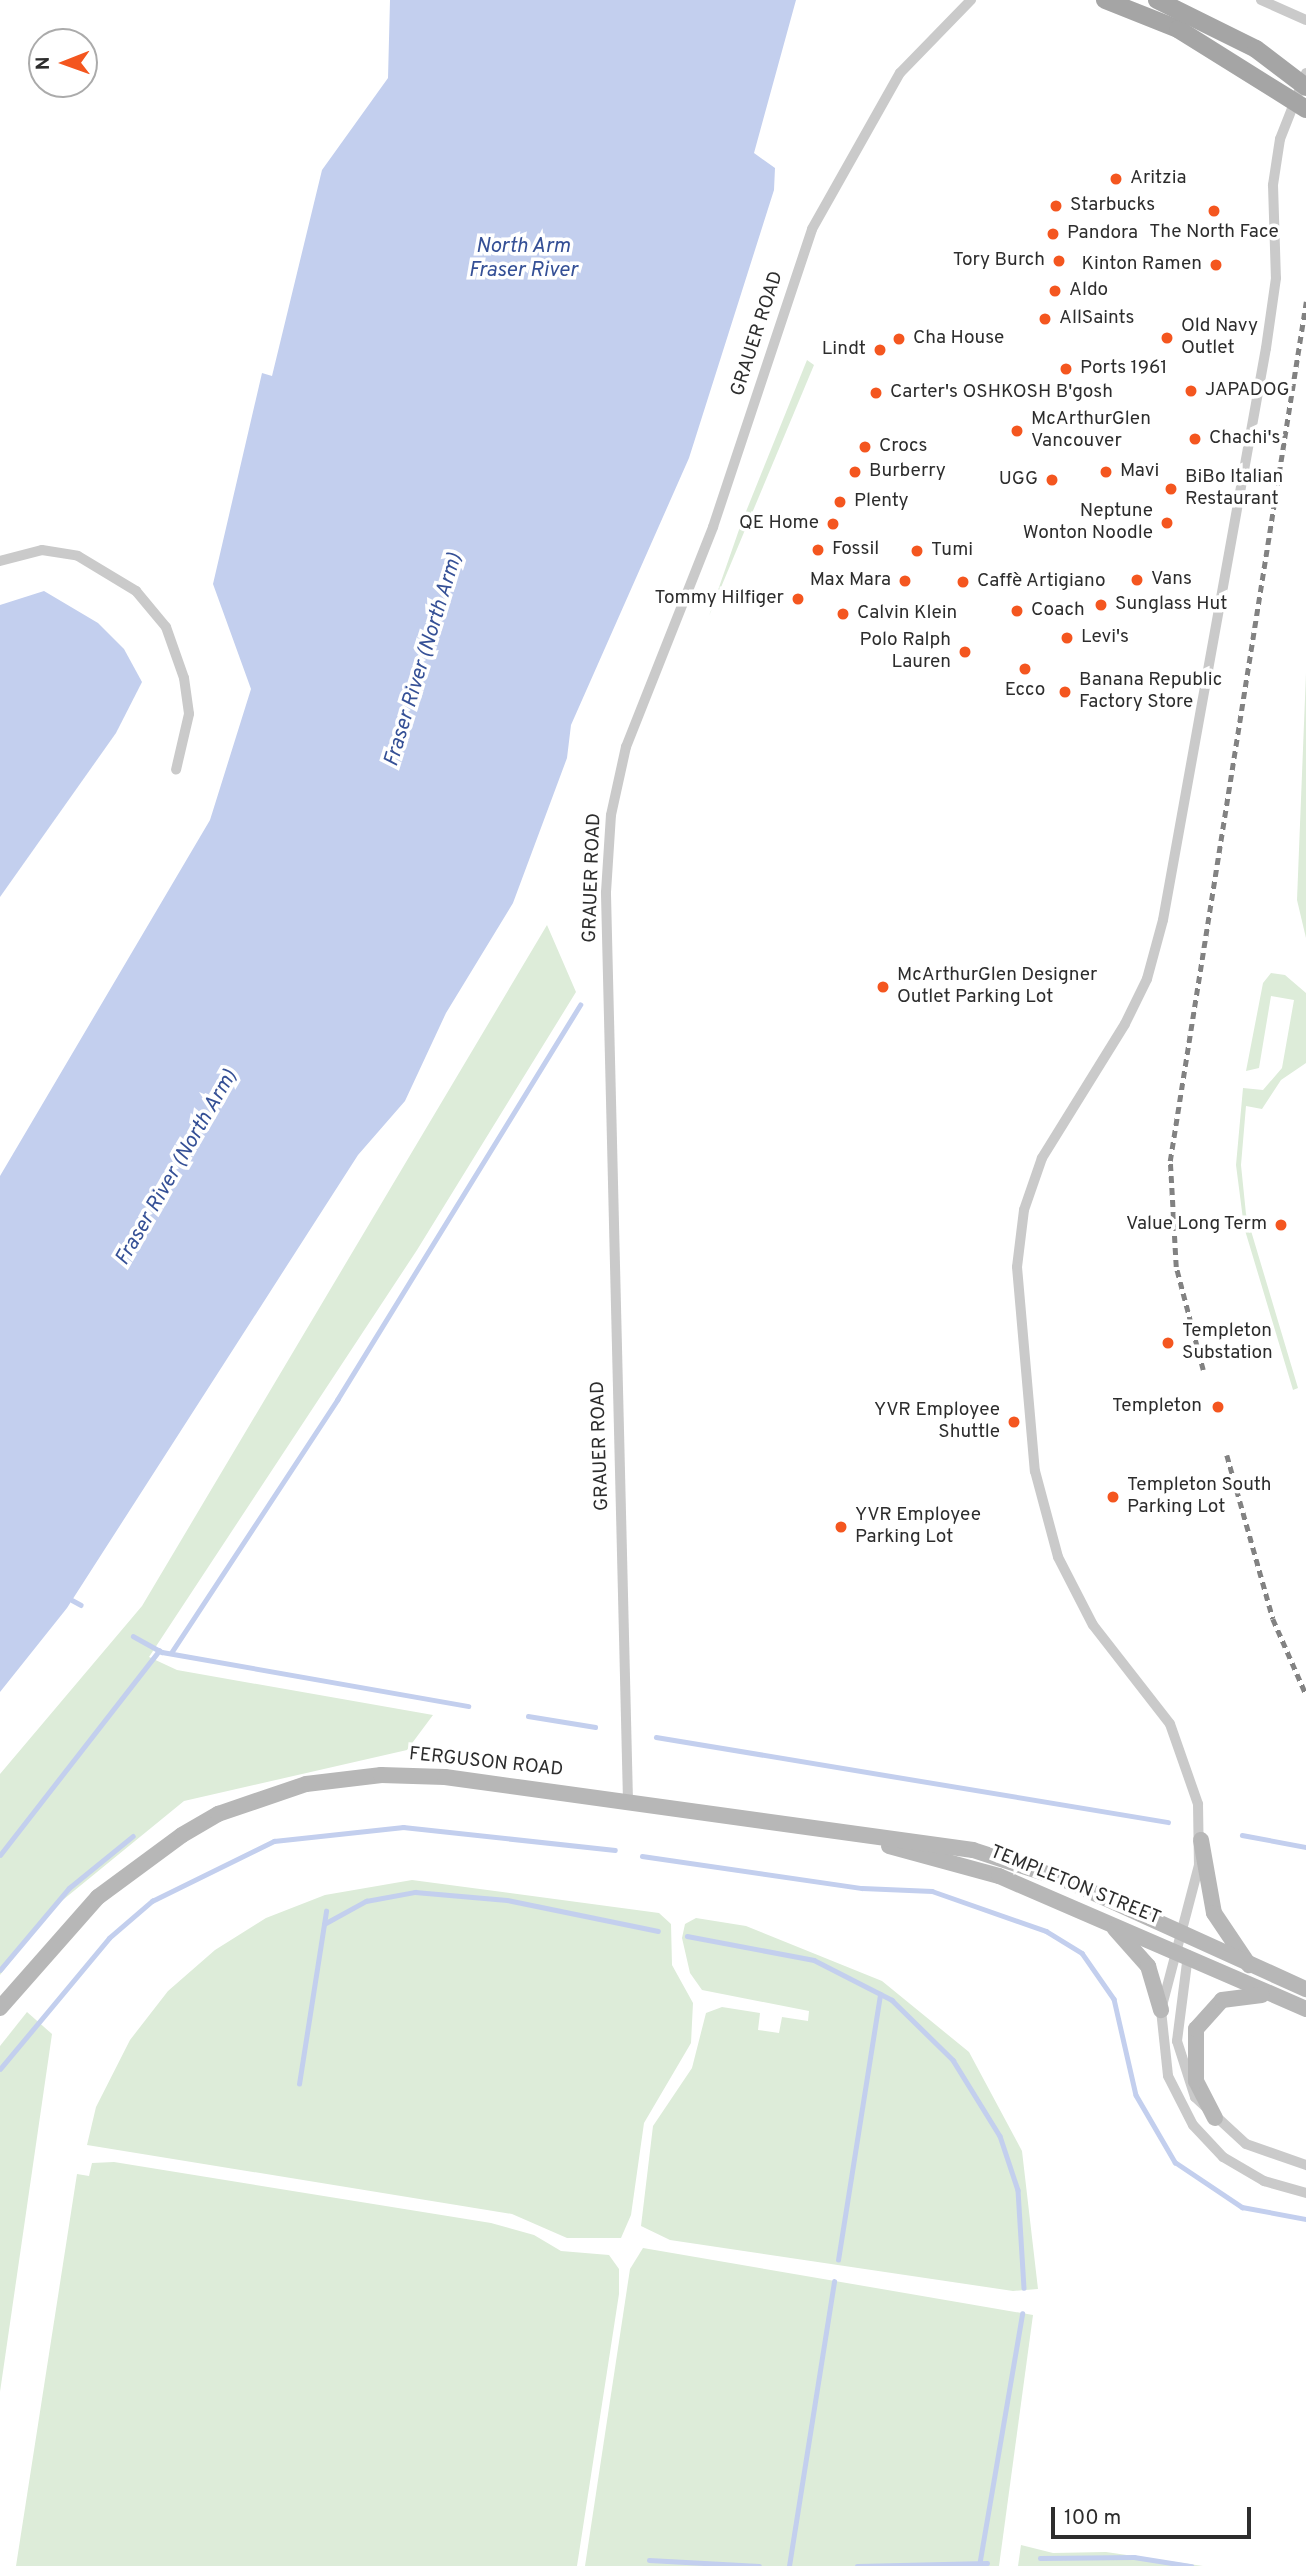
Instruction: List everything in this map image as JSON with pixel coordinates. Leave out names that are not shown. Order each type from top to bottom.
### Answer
[{"type":"main road","points":[[1105,0],[1178,29],[1306,109]]},
{"type":"main road","points":[[1157,0],[1256,49],[1306,87]]},
{"type":"street","name":"GRAUER ROAD","points":[[628,1801],[606,892],[611,815],[626,747],[713,527],[812,229],[900,73],[971,0]]},
{"type":"street","points":[[1261,0],[1306,20]]},
{"type":"street","points":[[1249,1965],[1214,1913],[1200,1840],[1194,1786],[1170,1724],[1081,1605],[1049,1530],[1028,1421],[1018,1248],[1042,1158],[1125,1024],[1147,979],[1163,920],[1266,348],[1276,278],[1273,185],[1280,139],[1306,72]]},
{"type":"street","points":[[0,561],[42,550],[78,556],[136,591],[166,627],[186,687],[188,727],[176,770]]},
{"type":"street","name":"FERGUSON ROAD","points":[[0,2008],[56,1939],[141,1859],[218,1814],[306,1784],[412,1775],[628,1801]]},
{"type":"street","name":"TEMPLETON STREET","points":[[628,1801],[973,1850],[1063,1879],[1183,1936],[1306,1989]]},
{"type":"street","name":"TEMPLETON STREET","points":[[818,1830],[976,1869],[1080,1908],[1306,2009]]},
{"type":"street","points":[[1161,2011],[1174,1951],[1183,1936],[1200,1840]]},
{"type":"street","points":[[1080,1908],[1116,1930],[1143,1958],[1161,2011],[1168,2076],[1193,2125],[1248,2174],[1306,2193]]},
{"type":"street","points":[[1183,1936],[1189,1958],[1177,2041],[1190,2087],[1215,2119],[1259,2151],[1306,2165]]},
{"type":"street","points":[[1215,2119],[1196,2081],[1196,2029],[1229,1997],[1274,1996]]},
{"type":"green space","points":[[807,360],[814,365],[709,616],[741,524]]},
{"type":"green space","points":[[1306,673],[1306,938],[1297,900]]},
{"type":"green space","points":[[547,925],[576,992],[417,1250],[149,1657],[177,1670],[433,1715],[407,1750],[184,1801],[53,1908],[0,1975],[0,1774],[142,1606]]},
{"type":"green space","points":[[1271,973],[1285,975],[1306,993],[1306,1063],[1281,1080],[1262,1109],[1246,1106],[1241,1165],[1246,1214],[1298,1388],[1293,1390],[1244,1227],[1236,1165],[1243,1088],[1263,1090],[1282,1068],[1294,1000],[1271,996],[1259,1068],[1246,1071],[1263,983]]},
{"type":"green space","points":[[412,1880],[659,1913],[671,1924],[672,1965],[693,2003],[691,2043],[644,2123],[631,2215],[621,2238],[567,2238],[512,2214],[87,2145],[96,2107],[130,2040],[168,1991],[215,1950],[266,1918],[325,1895]]},
{"type":"green space","points":[[696,1918],[746,1926],[882,1981],[969,2052],[1022,2151],[1038,2289],[1013,2291],[670,2240],[641,2226],[653,2126],[692,2068],[706,2013],[722,2007],[760,2013],[758,2030],[779,2033],[782,2017],[808,2021],[809,2011],[702,1990],[690,1973],[682,1938],[685,1924]]},
{"type":"green space","points":[[27,2012],[52,2034],[0,2392],[0,2046]]},
{"type":"green space","points":[[114,2162],[491,2223],[534,2235],[561,2251],[609,2255],[619,2269],[619,2294],[577,2566],[16,2566],[77,2174],[89,2176],[92,2163]]},
{"type":"green space","points":[[643,2248],[1033,2315],[999,2566],[585,2566],[630,2269]]},
{"type":"green space","points":[[1021,2545],[1053,2553],[1106,2552],[1203,2566],[1018,2566]]},
{"type":"water","name":"North Arm Fraser River","points":[[390,0],[796,0],[754,153],[775,168],[774,190],[689,458],[571,725],[567,758],[513,903],[446,1013],[405,1101],[358,1155],[67,1608],[0,1692],[0,1176],[210,820],[251,689],[213,584],[262,373],[272,376],[322,170],[388,78]]},
{"type":"water","points":[[44,591],[98,623],[124,649],[142,682],[116,733],[0,897],[0,605]]},
{"type":"waterway","points":[[171,1653],[337,1400],[580,1005]]},
{"type":"waterway","points":[[72,1600],[81,1605]]},
{"type":"waterway","points":[[133,1636],[162,1652],[468,1706]]},
{"type":"waterway","points":[[0,1855],[159,1651]]},
{"type":"waterway","points":[[528,1716],[595,1727]]},
{"type":"waterway","points":[[656,1737],[1168,1822]]},
{"type":"waterway","points":[[0,2069],[109,1938],[152,1901],[274,1841],[403,1827],[615,1850]]},
{"type":"waterway","points":[[1242,1835],[1306,1847]]},
{"type":"waterway","points":[[0,1970],[69,1888],[133,1836]]},
{"type":"waterway","points":[[642,1856],[862,1888],[932,1891],[1046,1931],[1082,1953],[1114,1999],[1136,2095],[1175,2162],[1242,2207],[1306,2219]]},
{"type":"waterway","points":[[324,1924],[366,1901],[415,1892],[507,1900],[658,1931]]},
{"type":"waterway","points":[[299,2084],[326,1911]]},
{"type":"waterway","points":[[687,1936],[814,1960],[892,2000],[953,2060],[1000,2136],[1018,2190],[1024,2288]]},
{"type":"waterway","points":[[838,2260],[880,1994]]},
{"type":"waterway","points":[[789,2566],[834,2282]]},
{"type":"waterway","points":[[979,2566],[1022,2314]]},
{"type":"waterway","points":[[1040,2558],[1134,2557],[1191,2566]]},
{"type":"waterway","points":[[649,2560],[759,2566]]},
{"type":"waterway","points":[[857,2566],[987,2563]]},
{"type":"railway","points":[[1203,1370],[1176,1267],[1170,1161],[1306,302]]},
{"type":"railway","points":[[1227,1455],[1273,1619],[1306,1694]]},
{"type":"place","name":"Aritzia","points":[[1116,179]]},
{"type":"place","name":"Starbucks","points":[[1056,206]]},
{"type":"place","name":"The North Face","points":[[1214,211]]},
{"type":"place","name":"Pandora","points":[[1053,234]]},
{"type":"place","name":"Tory Burch","points":[[1059,261]]},
{"type":"place","name":"Kinton Ramen","points":[[1216,265]]},
{"type":"place","name":"Aldo","points":[[1055,291]]},
{"type":"place","name":"AllSaints","points":[[1045,319]]},
{"type":"place","name":"Old Navy Outlet","points":[[1167,338]]},
{"type":"place","name":"Cha House","points":[[899,339]]},
{"type":"place","name":"Lindt","points":[[880,350]]},
{"type":"place","name":"Ports 1961","points":[[1066,369]]},
{"type":"place","name":"JAPADOG","points":[[1191,391]]},
{"type":"place","name":"Carter's OSHKOSH B'gosh","points":[[876,393]]},
{"type":"place","name":"McArthurGlen Vancouver","points":[[1017,431]]},
{"type":"place","name":"Chachi's","points":[[1195,439]]},
{"type":"place","name":"Crocs","points":[[865,447]]},
{"type":"place","name":"Burberry","points":[[855,472]]},
{"type":"place","name":"Mavi","points":[[1106,472]]},
{"type":"place","name":"UGG","points":[[1052,480]]},
{"type":"place","name":"BiBo Italian Restaurant","points":[[1171,489]]},
{"type":"place","name":"Plenty","points":[[840,502]]},
{"type":"place","name":"Neptune Wonton Noodle","points":[[1167,523]]},
{"type":"place","name":"QE Home","points":[[833,524]]},
{"type":"place","name":"Fossil","points":[[818,550]]},
{"type":"place","name":"Tumi","points":[[917,551]]},
{"type":"place","name":"Vans","points":[[1137,580]]},
{"type":"place","name":"Max Mara","points":[[905,581]]},
{"type":"place","name":"Caffè Artigiano","points":[[963,582]]},
{"type":"place","name":"Tommy Hilfiger","points":[[798,599]]},
{"type":"place","name":"Sunglass Hut","points":[[1101,605]]},
{"type":"place","name":"Coach","points":[[1017,611]]},
{"type":"place","name":"Calvin Klein","points":[[843,614]]},
{"type":"place","name":"Levi's","points":[[1067,638]]},
{"type":"place","name":"Polo Ralph Lauren","points":[[965,652]]},
{"type":"place","name":"Ecco","points":[[1025,669]]},
{"type":"place","name":"Banana Republic Factory Store","points":[[1065,692]]},
{"type":"place","name":"McArthurGlen Designer Outlet Parking Lot","points":[[883,987]]},
{"type":"place","name":"Value Long Term","points":[[1281,1225]]},
{"type":"place","name":"Templeton Substation","points":[[1168,1343]]},
{"type":"place","name":"Templeton","points":[[1218,1407]]},
{"type":"place","name":"YVR Employee Shuttle","points":[[1014,1422]]},
{"type":"place","name":"Templeton South Parking Lot","points":[[1113,1497]]},
{"type":"place","name":"YVR Employee Parking Lot","points":[[841,1527]]},
{"type":"water label","name":"Fraser River (North Arm)","points":[[424,660]]},
{"type":"water label","name":"Fraser River (North Arm)","points":[[177,1168]]}]
